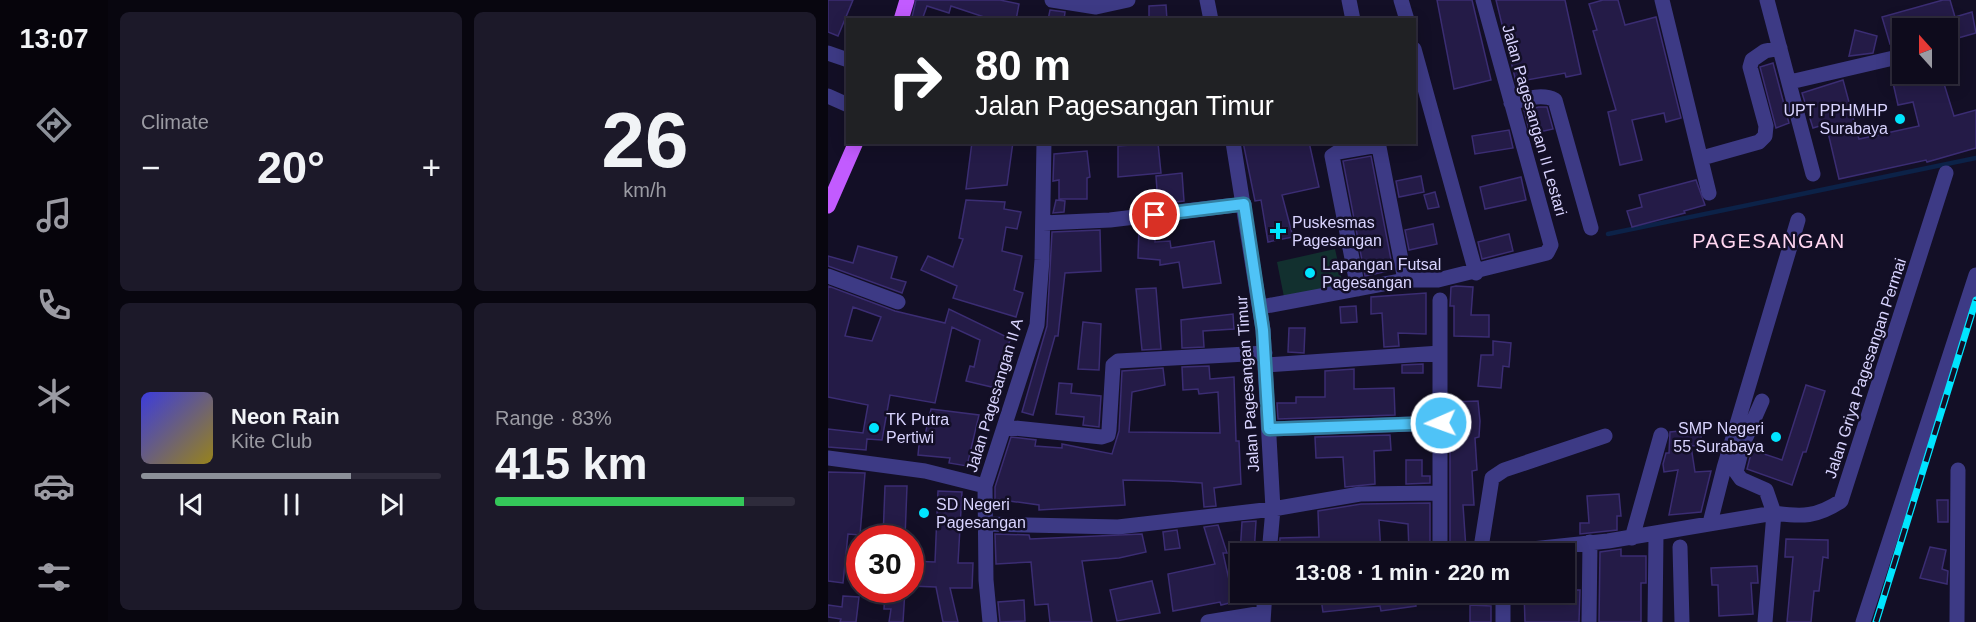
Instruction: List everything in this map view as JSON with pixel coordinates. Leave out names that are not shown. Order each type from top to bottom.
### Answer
[{"type":"main road","points":[[902,18],[907,0]]},
{"type":"main road","points":[[828,206],[855,144]]},
{"type":"street","points":[[1053,0],[1093,14],[1128,0]]},
{"type":"street","points":[[1207,0],[1211,18]]},
{"type":"street","points":[[1349,0],[1353,18]]},
{"type":"street","points":[[1401,0],[1406,18]]},
{"type":"street","name":"Jalan Pagesangan II Lestari","points":[[1476,273],[1547,253],[1551,245],[1483,0]]},
{"type":"street","points":[[1662,0],[1709,193]]},
{"type":"street","points":[[1767,0],[1813,174]]},
{"type":"street","points":[[1702,158],[1759,142],[1765,136],[1766,126],[1750,67],[1752,60],[1765,51],[1780,48]]},
{"type":"street","points":[[828,53],[846,59]]},
{"type":"street","points":[[1261,307],[1405,280],[1438,280],[1476,273],[1416,56]]},
{"type":"street","points":[[1790,82],[1892,58]]},
{"type":"street","points":[[828,96],[846,104]]},
{"type":"street","points":[[1511,103],[1532,98],[1548,97],[1555,100],[1592,228]]},
{"type":"street","name":"Jalan Pagesangan II A","points":[[990,622],[984,524],[985,486],[1037,325],[1043,223],[1044,144]]},
{"type":"street","name":"Jalan Pagesangan Timur","points":[[1233,144],[1261,307],[1273,509],[1270,543]]},
{"type":"street","points":[[1358,289],[1332,156],[1338,152],[1374,144]]},
{"type":"street","points":[[1378,144],[1405,280]]},
{"type":"street","name":"Jalan Griya Pagesangan Permai","points":[[1575,544],[1656,535],[1774,513],[1798,516],[1824,512],[1841,501],[1946,173]]},
{"type":"street","points":[[1043,223],[1110,220],[1244,204]]},
{"type":"street","points":[[1710,524],[1724,468],[1798,220]]},
{"type":"street","points":[[1863,622],[1976,275]]},
{"type":"street","points":[[828,276],[898,302]]},
{"type":"street","points":[[1440,300],[1440,543]]},
{"type":"street","points":[[1005,427],[1102,437],[1108,435],[1113,365],[1118,361],[1440,353]]},
{"type":"street","points":[[1762,401],[1743,444],[1736,472],[1741,479],[1766,490],[1774,513],[1765,622]]},
{"type":"street","points":[[1269,429],[1441,423]]},
{"type":"street","points":[[1632,538],[1661,435]]},
{"type":"street","points":[[1483,543],[1492,478],[1504,470],[1605,436]]},
{"type":"street","points":[[828,458],[925,471],[985,486]]},
{"type":"street","points":[[1957,622],[1958,470]]},
{"type":"street","points":[[984,524],[1118,527],[1273,509],[1360,494],[1440,493]]},
{"type":"street","points":[[1656,535],[1656,622]]},
{"type":"street","points":[[1589,622],[1590,542]]},
{"type":"street","points":[[1680,547],[1682,622]]},
{"type":"street","points":[[1208,622],[1263,618],[1264,603]]},
{"type":"street","points":[[1503,603],[1503,622]]},
{"type":"green space","name":"Lapangan Futsal Pagesangan","points":[[1335,249],[1343,285],[1284,297],[1277,262]]},
{"type":"building","points":[[828,0],[853,0],[838,36],[828,32]]},
{"type":"building","points":[[916,0],[1000,0],[1019,4],[1016,18],[987,18],[951,6],[949,13],[927,6],[923,18],[912,17]]},
{"type":"building","points":[[1437,0],[1472,0],[1491,80],[1454,89]]},
{"type":"building","points":[[1496,0],[1565,0],[1581,74],[1566,77],[1565,73],[1516,82]]},
{"type":"building","points":[[1603,0],[1618,0],[1625,25],[1656,17],[1681,118],[1666,122],[1664,113],[1632,120],[1642,160],[1620,165],[1608,112],[1616,110],[1593,31],[1597,30],[1589,4]]},
{"type":"building","points":[[1950,0],[1955,17],[1972,12],[1976,33],[1958,38],[1958,18],[1892,18],[1892,43],[1890,44],[1882,17]]},
{"type":"building","points":[[1166,5],[1167,18],[1149,18],[1149,6]]},
{"type":"building","points":[[1050,10],[1065,12],[1064,18],[1048,18]]},
{"type":"building","points":[[1855,30],[1877,36],[1873,53],[1849,56]]},
{"type":"building","points":[[1773,63],[1789,123],[1776,128],[1760,67]]},
{"type":"building","points":[[1843,80],[1859,139],[1919,126],[1913,102],[1898,105],[1893,84],[1944,84],[1954,116],[1976,110],[1976,148],[1927,162],[1926,160],[1839,179],[1826,124],[1813,128],[1802,93]]},
{"type":"building","points":[[1547,107],[1553,129],[1530,134],[1524,110]]},
{"type":"building","points":[[1509,130],[1513,148],[1475,154],[1472,136]]},
{"type":"building","points":[[972,144],[1013,144],[1007,185],[966,189]]},
{"type":"building","points":[[1158,144],[1161,173],[1118,177],[1118,146]]},
{"type":"building","points":[[1243,144],[1309,144],[1319,187],[1282,195],[1293,237],[1268,242],[1261,200],[1255,201]]},
{"type":"building","points":[[1087,151],[1090,177],[1087,178],[1087,199],[1059,199],[1059,180],[1053,181],[1054,154]]},
{"type":"building","points":[[1371,156],[1393,270],[1365,276],[1343,161]]},
{"type":"building","points":[[1182,173],[1184,201],[1158,204],[1156,176]]},
{"type":"building","points":[[1421,176],[1424,192],[1399,197],[1396,181]]},
{"type":"building","points":[[1521,177],[1526,200],[1485,209],[1480,187]]},
{"type":"building","points":[[1696,180],[1705,205],[1684,211],[1685,213],[1632,227],[1627,211],[1642,207],[1639,195]]},
{"type":"building","points":[[1435,192],[1439,207],[1428,209],[1424,195]]},
{"type":"building","points":[[966,200],[1005,202],[1004,209],[1021,212],[1017,229],[1006,227],[1002,251],[1022,256],[1014,290],[1023,293],[1016,317],[953,298],[957,286],[921,270],[928,256],[953,267],[963,239],[959,238]]},
{"type":"building","points":[[1056,200],[1065,201],[1064,212],[1053,213]]},
{"type":"building","points":[[1155,224],[1155,242],[1170,241],[1171,248],[1214,241],[1221,283],[1183,288],[1179,262],[1160,265],[1160,260],[1138,258],[1139,226]]},
{"type":"building","points":[[1433,224],[1437,244],[1409,250],[1405,230]]},
{"type":"building","points":[[1100,230],[1101,271],[1065,273],[1058,336],[1055,336],[1033,415],[1022,412],[1047,326],[1052,232]]},
{"type":"building","points":[[1509,234],[1513,251],[1482,259],[1478,242]]},
{"type":"building","points":[[858,246],[897,257],[891,278],[906,282],[902,293],[828,266],[828,256],[853,263]]},
{"type":"building","points":[[828,286],[895,311],[945,323],[949,309],[1011,339],[1002,356],[1007,357],[996,388],[966,381],[970,366],[974,367],[980,340],[952,327],[935,403],[890,395],[882,440],[867,439],[866,450],[828,447],[828,429],[863,433],[868,405],[828,397]],"holes":[[[853,307],[881,317],[872,341],[845,336]]]},
{"type":"building","points":[[1451,287],[1473,287],[1471,315],[1489,315],[1489,337],[1454,336],[1454,306],[1450,306]]},
{"type":"building","points":[[1156,288],[1161,349],[1142,350],[1136,289]]},
{"type":"building","points":[[1426,293],[1426,334],[1398,333],[1399,346],[1384,347],[1382,313],[1371,314],[1371,297]]},
{"type":"building","points":[[1356,306],[1357,322],[1341,323],[1340,307]]},
{"type":"building","points":[[1233,314],[1234,329],[1203,331],[1204,347],[1182,348],[1181,320]]},
{"type":"building","points":[[1083,322],[1101,324],[1099,370],[1078,369]]},
{"type":"building","points":[[1289,328],[1305,328],[1304,353],[1288,352]]},
{"type":"building","points":[[1493,341],[1511,343],[1509,367],[1503,366],[1501,388],[1478,386],[1481,355],[1493,355]]},
{"type":"building","points":[[1423,364],[1423,373],[1402,373],[1402,365]]},
{"type":"building","points":[[1209,366],[1210,379],[1234,377],[1236,441],[1239,441],[1241,484],[1214,488],[1216,506],[1204,507],[1202,483],[1169,481],[1123,480],[1125,505],[1039,510],[1039,505],[995,499],[995,487],[1011,437],[1036,440],[1035,446],[1062,448],[1062,444],[1112,454],[1119,431],[1122,371],[1163,368],[1165,385],[1132,392],[1129,432],[1220,433],[1218,392],[1199,394],[1198,389],[1183,390],[1182,367]]},
{"type":"building","points":[[1354,369],[1354,389],[1394,388],[1395,415],[1278,419],[1277,403],[1296,403],[1296,397],[1325,397],[1325,371]]},
{"type":"building","points":[[1059,383],[1072,384],[1071,393],[1101,396],[1099,427],[1083,425],[1084,417],[1056,414]]},
{"type":"building","points":[[1806,385],[1825,391],[1806,452],[1803,452],[1792,485],[1747,469],[1752,450],[1782,460]]},
{"type":"building","points":[[1478,401],[1479,437],[1475,438],[1477,470],[1472,471],[1474,505],[1463,505],[1466,543],[1450,543],[1450,402]]},
{"type":"building","points":[[931,409],[979,415],[967,466],[949,463],[950,458],[918,455],[920,435],[925,435]]},
{"type":"building","points":[[1700,429],[1702,445],[1691,446],[1695,472],[1711,471],[1701,512],[1669,515],[1678,470],[1664,472],[1663,464],[1666,453],[1669,453],[1670,432]]},
{"type":"building","points":[[1390,435],[1391,450],[1374,451],[1375,484],[1345,487],[1343,457],[1316,458],[1315,437]]},
{"type":"building","points":[[1406,460],[1422,460],[1422,476],[1430,476],[1430,483],[1406,484]]},
{"type":"building","points":[[828,472],[865,473],[861,525],[846,525],[843,583],[828,581]]},
{"type":"building","points":[[885,486],[907,486],[906,525],[884,525]]},
{"type":"building","points":[[938,491],[962,492],[958,563],[973,563],[972,588],[950,588],[958,622],[943,622],[936,587],[924,587],[924,562],[935,562]]},
{"type":"building","points":[[1619,494],[1621,516],[1617,516],[1617,530],[1580,534],[1580,523],[1589,523],[1587,496]]},
{"type":"building","points":[[1937,500],[1948,500],[1948,522],[1938,522]]},
{"type":"building","points":[[1430,503],[1430,543],[1409,543],[1408,524],[1379,520],[1380,543],[1280,543],[1280,538],[1319,537],[1318,511],[1361,504]]},
{"type":"building","points":[[1256,521],[1255,543],[1241,543],[1242,522]]},
{"type":"building","points":[[1218,525],[1227,553],[1223,553],[1230,584],[1230,603],[1221,605],[1220,602],[1173,611],[1168,574],[1215,564],[1204,527]]},
{"type":"building","points":[[1177,530],[1180,548],[1165,550],[1163,532]]},
{"type":"building","points":[[995,534],[1029,535],[1030,539],[1142,534],[1146,552],[1119,558],[1082,561],[1092,622],[1050,622],[1048,604],[1035,605],[1031,562],[996,564]]},
{"type":"building","points":[[1786,539],[1828,540],[1828,558],[1823,557],[1819,591],[1814,591],[1811,622],[1787,622],[1793,557],[1785,557]]},
{"type":"building","points":[[1930,547],[1946,550],[1942,569],[1948,571],[1947,584],[1920,578]]},
{"type":"building","points":[[1621,549],[1621,556],[1646,556],[1646,583],[1641,583],[1641,622],[1599,622],[1600,552]]},
{"type":"building","points":[[1757,566],[1758,583],[1751,583],[1753,614],[1719,616],[1718,585],[1712,585],[1711,568]]},
{"type":"building","points":[[1152,581],[1160,613],[1117,621],[1110,590]]},
{"type":"building","points":[[1575,590],[1580,590],[1579,622],[1525,622],[1524,603],[1575,603]]},
{"type":"building","points":[[843,596],[846,596],[846,603],[858,603],[856,622],[840,622],[841,619],[828,617],[828,605],[842,607]]},
{"type":"building","points":[[1024,600],[1025,621],[1000,622],[998,602]]},
{"type":"building","points":[[884,603],[904,603],[903,622],[889,622],[891,609],[884,609]]},
{"type":"building","points":[[1322,603],[1416,603],[1416,606],[1381,611],[1380,606],[1323,612]]},
{"type":"building","points":[[1470,605],[1491,606],[1491,622],[1470,622]]},
{"type":"waterway","points":[[1608,234],[1976,158]]},
{"type":"railway","points":[[1876,622],[1976,300]]},
{"type":"place","name":"UPT PPHMHP Surabaya","points":[[1900,119]]},
{"type":"place","name":"Puskesmas Pagesangan","points":[[1278,231]]},
{"type":"place","name":"Lapangan Futsal Pagesangan","points":[[1310,273]]},
{"type":"place","name":"TK Putra Pertiwi","points":[[874,428]]},
{"type":"place","name":"SMP Negeri 55 Surabaya","points":[[1776,437]]},
{"type":"place","name":"SD Negeri Pagesangan","points":[[924,513]]},
{"type":"district","name":"PAGESANGAN","points":[[1769,241]]},
{"type":"route","points":[[1155,215],[1244,204],[1261,307],[1269,429],[1441,423]]}]
